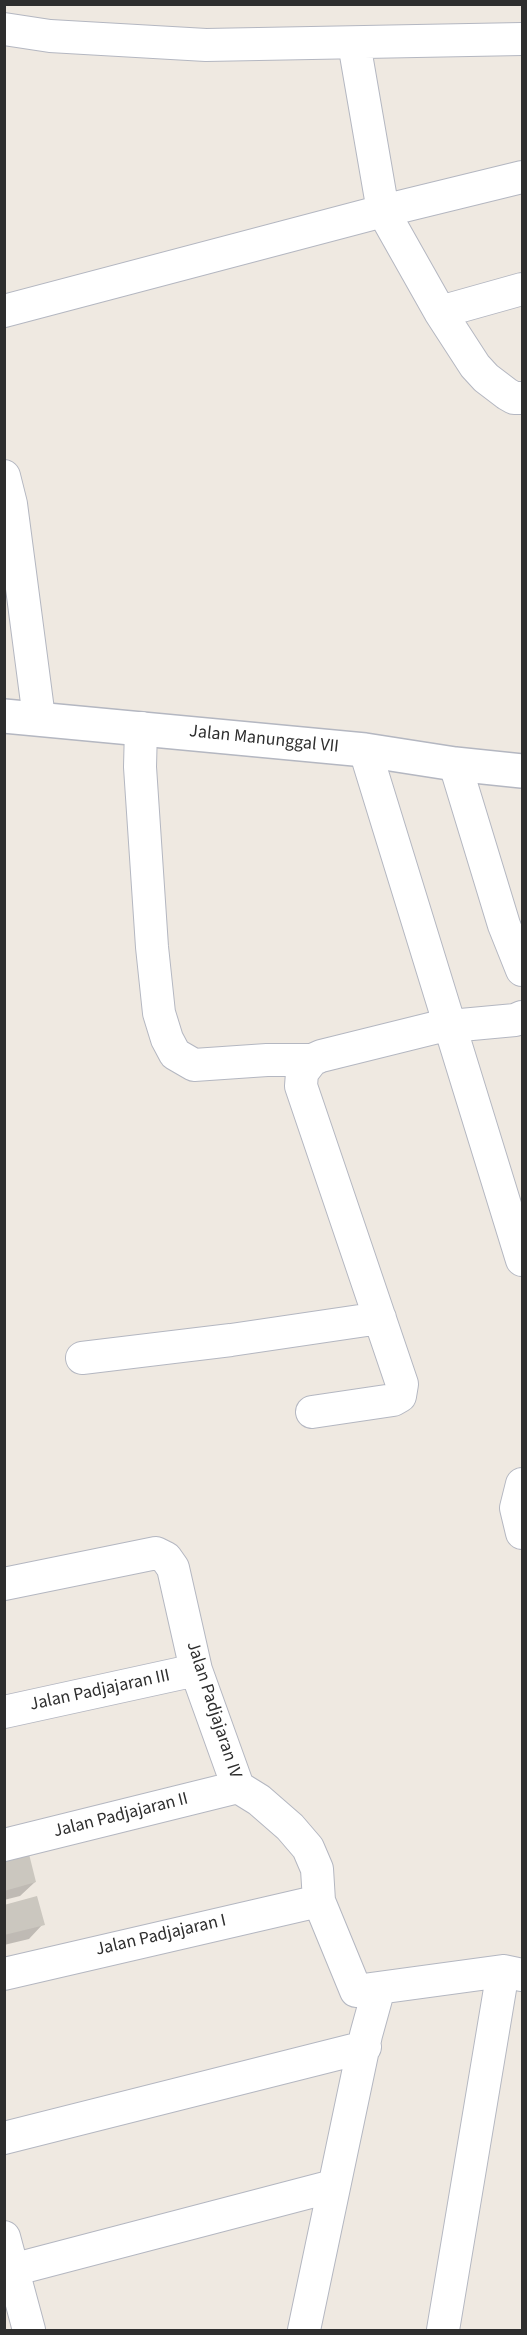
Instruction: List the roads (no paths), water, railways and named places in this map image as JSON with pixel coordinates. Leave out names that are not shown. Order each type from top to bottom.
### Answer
[{"type":"street","points":[[4,29],[50,36],[206,45],[522,39]]},
{"type":"street","points":[[354,43],[383,211],[440,312],[475,366],[507,394],[514,398],[522,398]]},
{"type":"street","points":[[4,310],[522,177]]},
{"type":"street","points":[[440,312],[522,289]]},
{"type":"street","points":[[4,476],[11,504],[39,718]]},
{"type":"street","name":"Jalan Manunggal VII","points":[[4,716],[365,750],[455,764],[522,771]]},
{"type":"street","points":[[141,728],[140,767],[152,947],[159,1013],[167,1039],[175,1054],[194,1065],[267,1060],[312,1060],[450,1023],[461,1025],[516,1020],[522,1017]]},
{"type":"street","points":[[365,750],[522,1260]]},
{"type":"street","points":[[455,764],[501,917],[522,970]]},
{"type":"street","points":[[312,1060],[302,1073],[301,1086],[402,1384],[400,1396],[383,1402],[312,1412]]},
{"type":"street","points":[[82,1358],[231,1340],[380,1318]]},
{"type":"street","points":[[522,1484],[516,1508],[522,1533]]},
{"type":"street","name":"Jalan Padjajaran IV","points":[[4,1584],[156,1553],[170,1562],[196,1670],[238,1787],[259,1800],[290,1827],[308,1848],[317,1869],[319,1901],[367,1990]]},
{"type":"street","name":"Jalan Padjajaran III","points":[[4,1713],[196,1670]]},
{"type":"street","name":"Jalan Padjajaran II","points":[[4,1845],[238,1787]]},
{"type":"street","name":"Jalan Padjajaran I","points":[[4,1974],[319,1901]]},
{"type":"street","points":[[303,2331],[365,2047],[367,1990],[513,1973],[443,2331]]},
{"type":"street","points":[[4,2138],[365,2047]]},
{"type":"street","points":[[12,2270],[333,2186]]},
{"type":"street","points":[[4,2237],[29,2331]]}]
